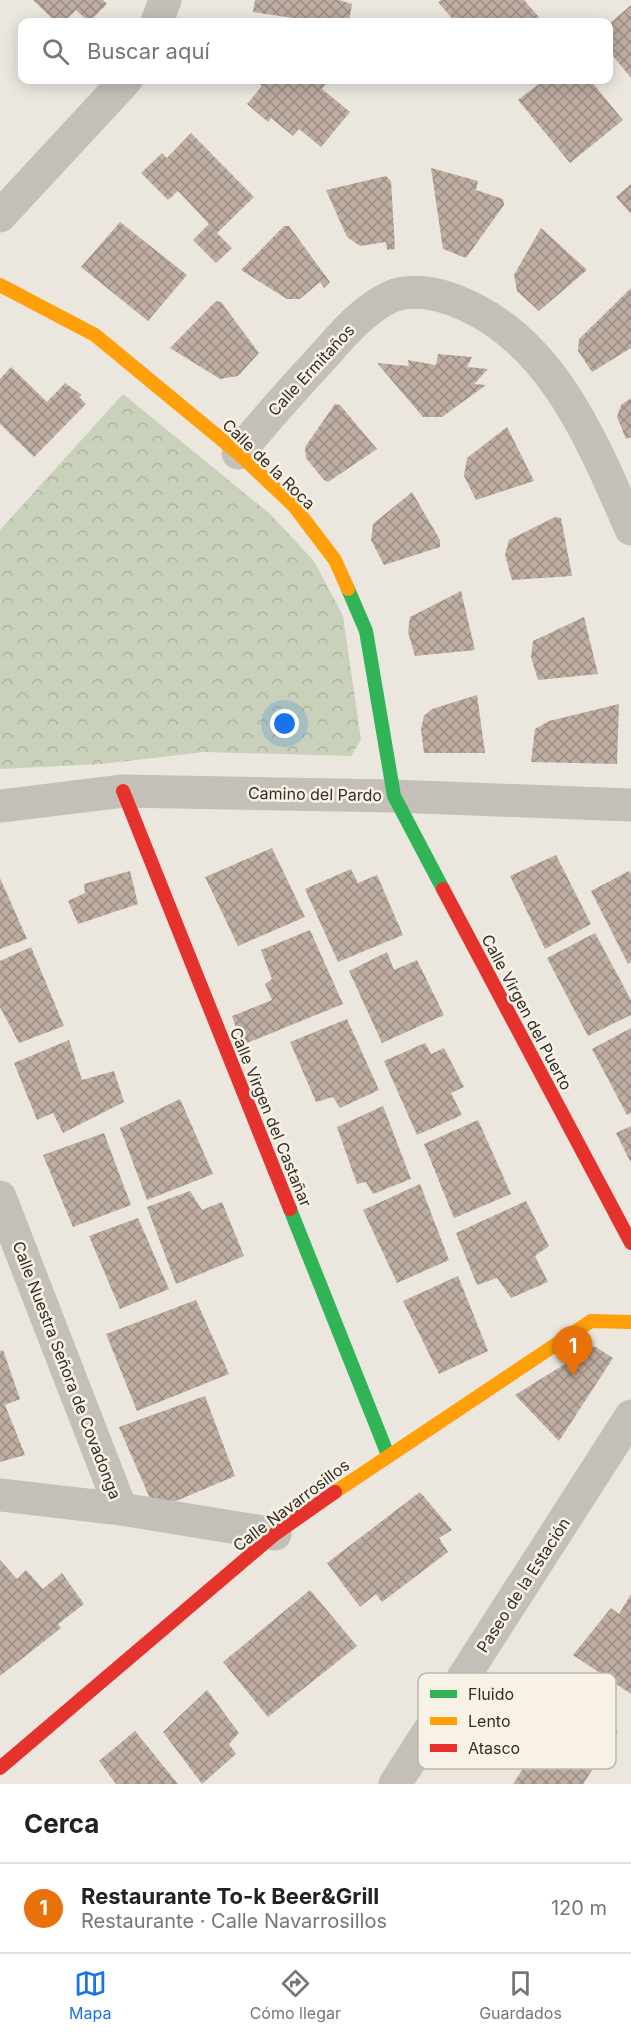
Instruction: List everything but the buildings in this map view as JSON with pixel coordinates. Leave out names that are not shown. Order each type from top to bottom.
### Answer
[{"type":"street","points":[[158,18],[165,0]]},
{"type":"street","points":[[0,216],[122,84]]},
{"type":"street","name":"Calle de la Roca","points":[[0,285],[95,334],[238,453],[294,506],[335,560],[366,631],[394,796]]},
{"type":"street","name":"Calle Ermitaños","points":[[238,453],[354,322],[391,297],[433,292],[474,308],[520,340],[561,388],[591,439],[631,529]]},
{"type":"street","name":"Camino del Pardo","points":[[0,806],[123,791],[394,796],[631,805]]},
{"type":"street","name":"Calle Virgen del Castañar","points":[[123,791],[388,1455]]},
{"type":"street","name":"Calle Virgen del Puerto","points":[[394,796],[631,1243]]},
{"type":"street","name":"Calle Nuestra Señora de Covadonga","points":[[0,1197],[121,1509]]},
{"type":"street","name":"Calle Navarrosillos","points":[[0,1768],[275,1534],[388,1455],[591,1321],[631,1322]]},
{"type":"street","name":"Paseo de la Estación","points":[[466,1673],[631,1416]]},
{"type":"street","points":[[0,1495],[121,1509],[275,1534]]},
{"type":"street","name":"Paseo de la Estación","points":[[395,1784],[418,1748]]},
{"type":"green space","points":[[123,394],[269,513],[314,561],[343,616],[361,740],[351,756],[204,752],[102,764],[0,769],[0,530]]},
{"type":"traffic: fast","points":[[348,589],[366,631],[394,796],[443,889]]},
{"type":"traffic: fast","points":[[290,1209],[388,1455]]},
{"type":"traffic: slow","points":[[0,285],[95,335],[238,453],[294,506],[335,560],[348,589]]},
{"type":"traffic: slow","points":[[335,1492],[591,1321],[631,1322]]},
{"type":"traffic: jam","points":[[123,791],[290,1209]]},
{"type":"traffic: jam","points":[[443,889],[631,1243]]},
{"type":"traffic: jam","points":[[0,1768],[275,1534],[335,1492]]},
{"type":"place","name":"Restaurante To-k Beer&Grill","points":[[573,1376]]}]
